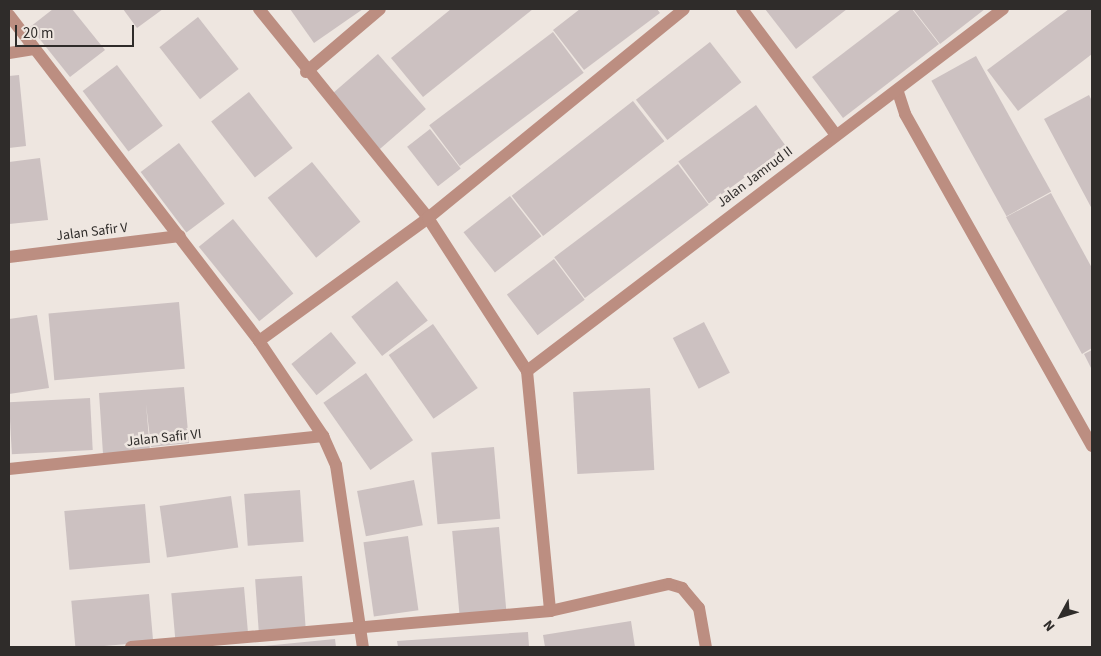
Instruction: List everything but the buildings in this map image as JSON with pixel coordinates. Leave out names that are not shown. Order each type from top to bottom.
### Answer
[{"type":"street","points":[[259,9],[306,72],[428,218],[527,371],[550,611]]},
{"type":"street","points":[[306,72],[380,9]]},
{"type":"street","points":[[259,341],[428,218],[684,9]]},
{"type":"street","points":[[742,9],[836,134]]},
{"type":"street","name":"Jalan Jamrud II","points":[[527,371],[836,134],[898,92],[1003,9]]},
{"type":"street","points":[[9,15],[259,341],[323,436],[336,465],[363,647]]},
{"type":"street","points":[[9,53],[34,49]]},
{"type":"street","points":[[898,92],[905,114],[1092,446]]},
{"type":"street","name":"Jalan Safir V","points":[[9,257],[180,236]]},
{"type":"street","name":"Jalan Safir VI","points":[[9,469],[323,436]]},
{"type":"street","points":[[131,647],[550,611],[669,584],[682,588],[698,608],[706,647]]}]
